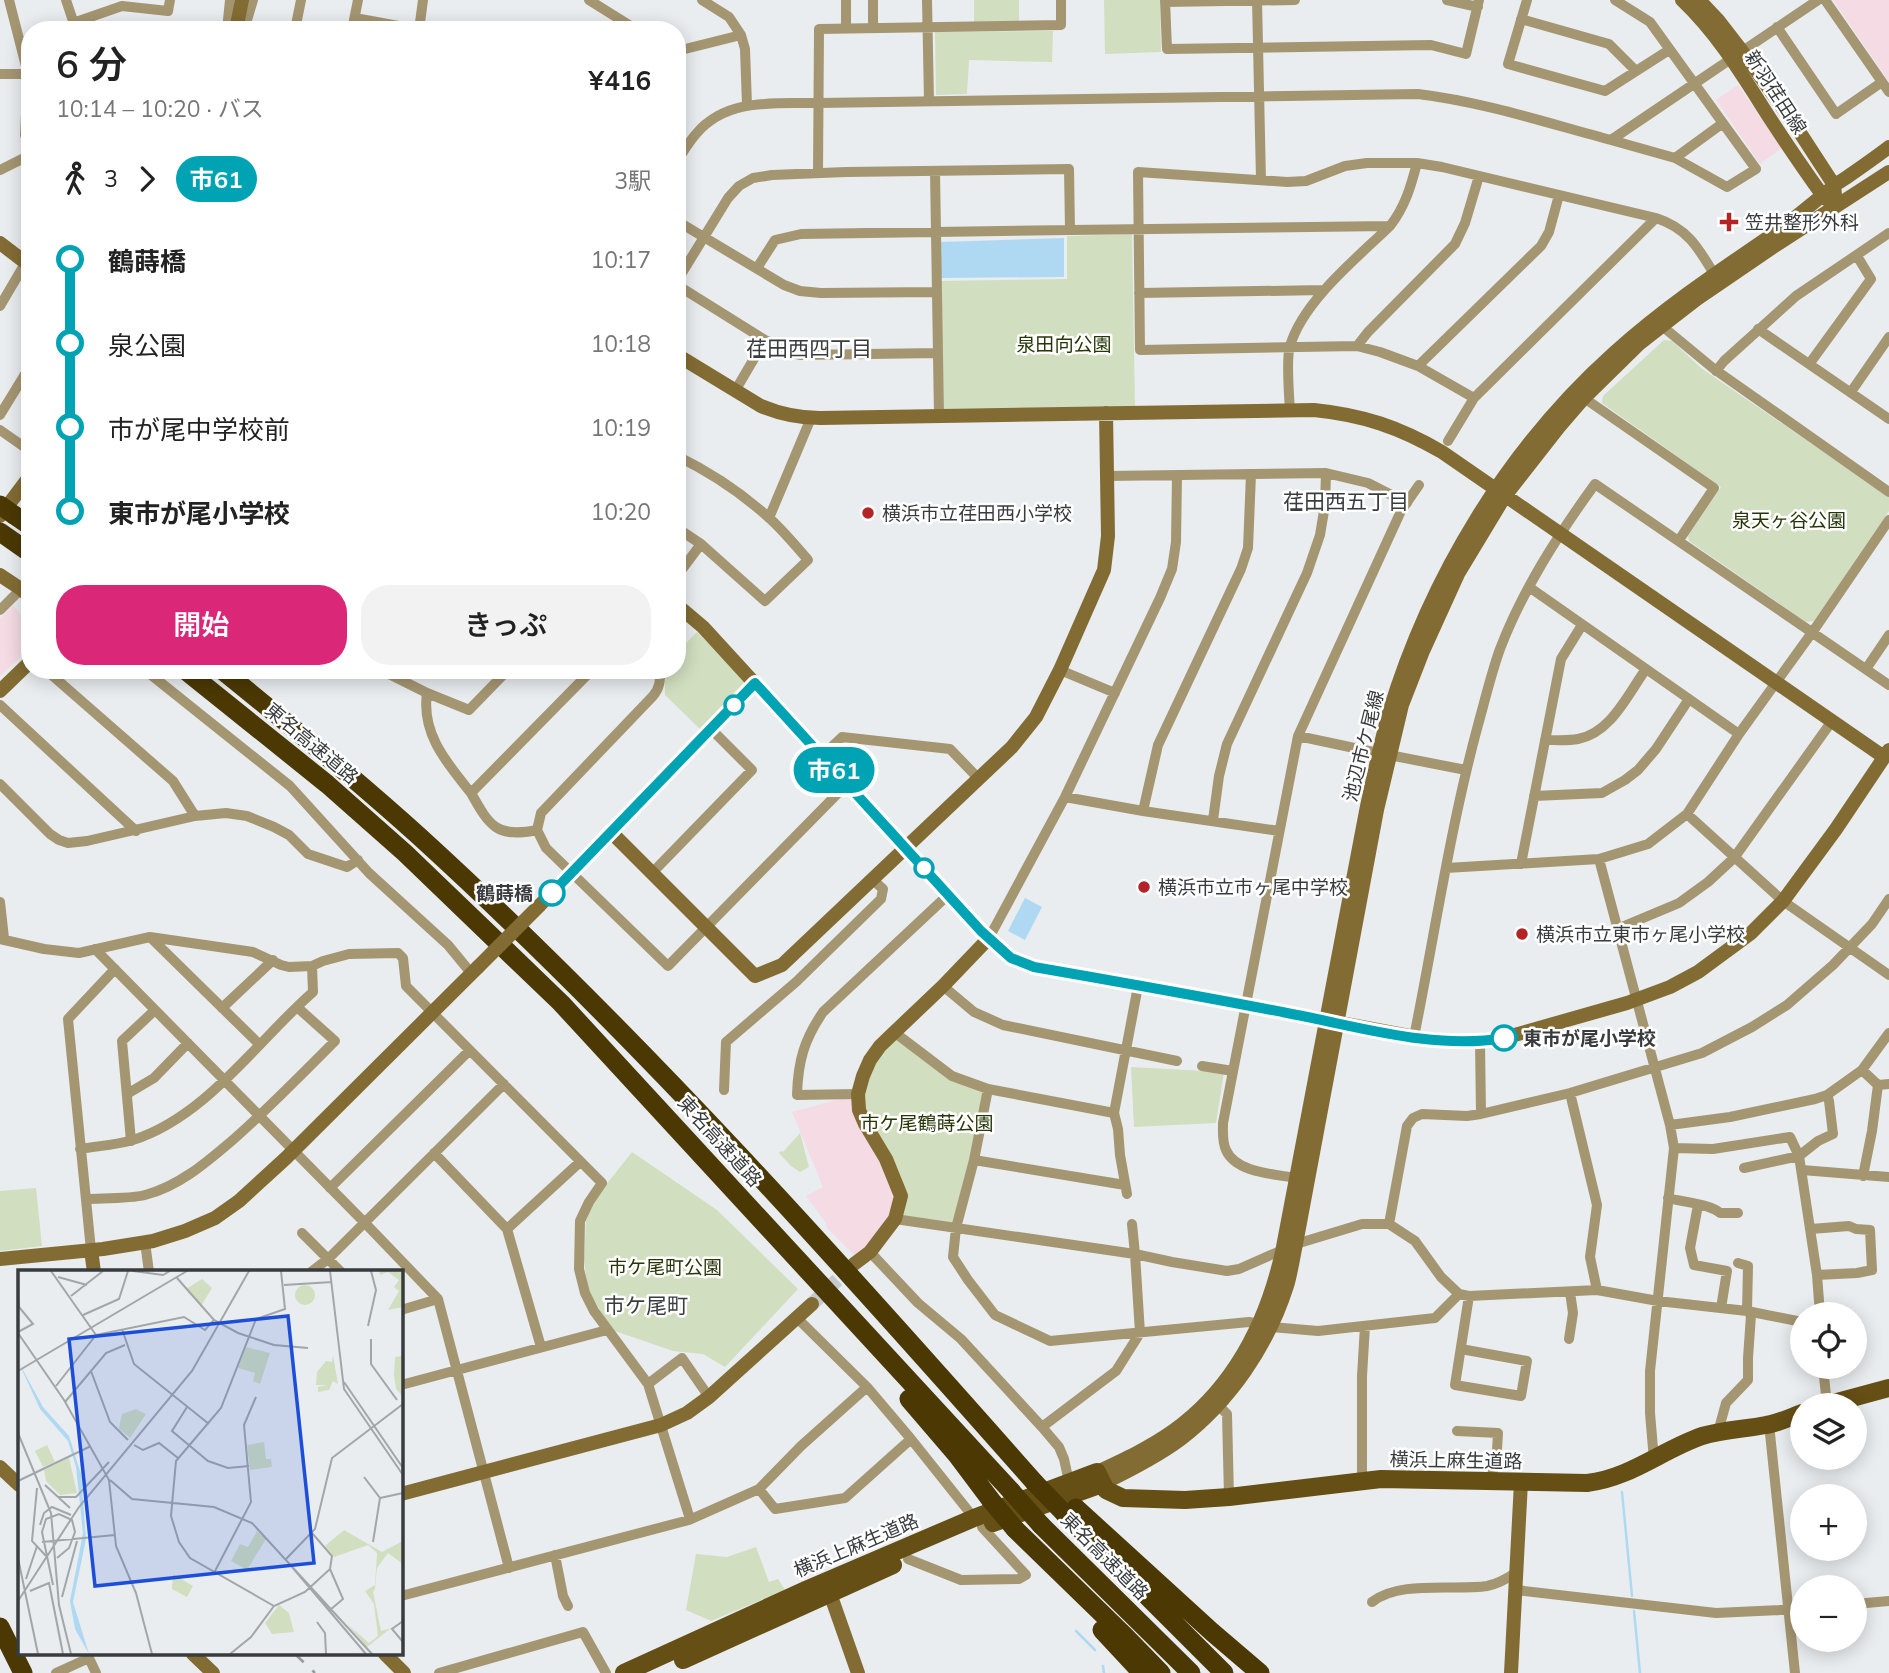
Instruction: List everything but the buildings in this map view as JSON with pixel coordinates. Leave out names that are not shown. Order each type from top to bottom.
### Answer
[{"type":"highway","points":[[0,532],[21,547]]},
{"type":"highway","name":"東名高速道路","points":[[196,679],[327,784],[405,853],[561,1003],[1041,1525],[1191,1673]]},
{"type":"highway","name":"東名高速道路","points":[[233,679],[343,769],[421,838],[547,958],[681,1094],[1183,1634],[1224,1673]]},
{"type":"highway","points":[[771,1231],[1015,1529],[1142,1673]]},
{"type":"highway","points":[[1070,1511],[1260,1673]]},
{"type":"highway","points":[[1076,1595],[1161,1673]]},
{"type":"highway","points":[[0,1627],[23,1673]]},
{"type":"highway","points":[[0,1642],[12,1673]]},
{"type":"main road","points":[[1867,1394],[1889,1388]]},
{"type":"main road","name":"横浜上麻生道路","points":[[1100,1478],[1113,1494],[1124,1498],[1185,1500],[1404,1479],[1575,1483],[1604,1481],[1699,1437],[1769,1424],[1790,1417]]},
{"type":"main road","name":"横浜上麻生道路","points":[[653,1673],[828,1588],[1069,1482],[1100,1478]]},
{"type":"main road","name":"横浜上麻生道路","points":[[828,1588],[908,1559],[978,1522],[1100,1478]]},
{"type":"main road","name":"横浜上麻生道路","points":[[624,1673],[683,1659]]},
{"type":"street","points":[[9,0],[21,44]]},
{"type":"street","points":[[66,0],[73,21]]},
{"type":"street","points":[[87,21],[122,3],[168,11],[170,0]]},
{"type":"street","points":[[228,21],[230,0]]},
{"type":"street","points":[[238,21],[242,0]]},
{"type":"street","points":[[247,21],[253,0]]},
{"type":"street","points":[[297,21],[302,0]]},
{"type":"street","points":[[354,21],[358,0]]},
{"type":"street","points":[[420,21],[423,0]]},
{"type":"street","points":[[589,0],[623,21]]},
{"type":"street","points":[[702,0],[729,18],[741,35],[745,49],[747,105]]},
{"type":"street","points":[[846,0],[846,29]]},
{"type":"street","points":[[873,0],[873,28]]},
{"type":"street","points":[[927,0],[929,101]]},
{"type":"street","points":[[818,173],[819,29],[1061,25],[1061,0]]},
{"type":"street","points":[[1257,0],[1261,180]]},
{"type":"street","points":[[1295,0],[1165,1],[1167,50],[1431,45],[1466,54],[1479,3],[1447,0]]},
{"type":"street","points":[[1527,0],[1508,64],[1605,92],[1669,50]]},
{"type":"street","points":[[686,148],[697,132],[711,120],[721,113],[747,105],[1418,94],[1490,107],[1675,158],[1727,187],[1756,169],[1650,22],[1615,0]]},
{"type":"street","name":"新羽荏田線","points":[[1682,0],[1736,54],[1795,125],[1834,185]]},
{"type":"street","name":"新羽荏田線","points":[[1699,0],[1718,20],[1779,132],[1823,196],[1836,206]]},
{"type":"street","points":[[1611,140],[1818,0]]},
{"type":"street","points":[[1777,27],[1836,114],[1886,87],[1825,0]]},
{"type":"street","points":[[1521,19],[1609,44],[1636,71]]},
{"type":"street","points":[[686,49],[741,35]]},
{"type":"street","points":[[0,74],[21,74]]},
{"type":"street","points":[[1675,158],[1723,123]]},
{"type":"street","name":"池辺市ケ尾線","points":[[1100,1478],[1188,1420],[1233,1370],[1265,1325],[1377,810],[1390,712],[1413,644],[1450,566],[1538,433],[1611,355],[1647,324],[1889,147]]},
{"type":"street","points":[[0,170],[21,160]]},
{"type":"street","points":[[1290,411],[1289,348],[1300,324],[1324,290],[1398,215],[1407,198],[1417,163]]},
{"type":"street","points":[[1474,398],[1418,366],[1357,346],[1140,350],[1138,172],[1287,182],[1306,181],[1345,166],[1417,163],[1666,221],[1692,239],[1714,274]]},
{"type":"street","points":[[686,268],[728,198],[739,186],[753,178],[772,175],[1069,169],[1070,230]]},
{"type":"street","points":[[935,171],[939,416]]},
{"type":"street","name":"池辺市ケ尾線","points":[[1500,492],[1584,398],[1639,344],[1733,274],[1889,172]]},
{"type":"street","points":[[1357,346],[1455,244],[1465,223],[1479,176]]},
{"type":"street","points":[[1834,185],[1836,206]]},
{"type":"street","points":[[1418,366],[1541,246],[1549,232],[1559,195]]},
{"type":"street","points":[[1448,441],[1474,398],[1656,218]]},
{"type":"street","points":[[757,268],[775,240],[801,234],[1390,226]]},
{"type":"street","points":[[686,227],[784,285],[800,291],[936,292]]},
{"type":"street","points":[[1716,370],[1796,296],[1889,233]]},
{"type":"street","points":[[0,243],[21,257]]},
{"type":"street","points":[[1810,363],[1871,279],[1857,256]]},
{"type":"street","points":[[0,306],[21,273]]},
{"type":"street","points":[[686,289],[765,340],[792,353],[938,353]]},
{"type":"street","points":[[1139,293],[1324,290]]},
{"type":"street","points":[[1662,326],[1716,370],[1889,492]]},
{"type":"street","points":[[1759,329],[1889,419]]},
{"type":"street","points":[[1851,391],[1884,353],[1889,337]]},
{"type":"street","points":[[734,391],[765,340]]},
{"type":"street","points":[[686,361],[774,412],[795,417],[1314,410],[1337,412],[1377,422],[1398,429],[1442,452],[1832,721],[1886,753],[1836,829],[1783,901],[1751,933],[1698,972],[1670,987],[1636,1000],[1504,1038],[1480,1042],[1447,1042],[1034,967],[1011,958],[948,895],[755,683],[686,613]]},
{"type":"street","points":[[0,415],[21,381]]},
{"type":"street","points":[[1584,398],[1714,488],[1679,540]]},
{"type":"street","points":[[611,832],[755,976],[782,965],[1012,747],[1036,717],[1104,570],[1108,536],[1106,413]]},
{"type":"street","points":[[769,518],[811,418]]},
{"type":"street","points":[[0,430],[21,445]]},
{"type":"street","points":[[686,460],[742,495],[769,518],[808,560],[765,601],[686,534]]},
{"type":"street","points":[[1143,811],[1158,745],[1241,569],[1248,548],[1251,474]]},
{"type":"street","points":[[1107,476],[1326,474],[1368,483],[1407,503]]},
{"type":"street","points":[[1213,820],[1227,744],[1307,573],[1320,535],[1326,474]]},
{"type":"street","points":[[855,1264],[870,1252],[895,1219],[901,1196],[886,1159],[859,1110],[859,1094],[870,1060],[880,1046],[989,938],[1065,797],[1172,569],[1176,542],[1177,476]]},
{"type":"street","points":[[1414,1037],[1466,770],[1489,682],[1501,647],[1529,587],[1560,533],[1595,484],[1889,685]]},
{"type":"street","points":[[1296,1178],[1247,1168],[1235,1162],[1226,1151],[1223,1123],[1298,736],[1401,511],[1419,485]]},
{"type":"street","points":[[11,515],[21,494]]},
{"type":"street","points":[[1446,868],[1598,859],[1648,845],[1687,814],[1739,734],[1889,520]]},
{"type":"street","points":[[686,564],[701,544]]},
{"type":"street","points":[[0,575],[21,590]]},
{"type":"street","points":[[1529,587],[1739,734]]},
{"type":"street","points":[[0,610],[21,596]]},
{"type":"street","points":[[1521,864],[1561,659],[1582,625]]},
{"type":"street","points":[[1866,669],[1889,635]]},
{"type":"street","points":[[1545,740],[1576,740],[1591,736],[1610,720],[1646,669]]},
{"type":"street","points":[[1060,670],[1115,693]]},
{"type":"street","points":[[0,691],[21,671]]},
{"type":"street","points":[[56,679],[173,781],[195,816]]},
{"type":"street","points":[[156,679],[290,786],[358,860],[474,970]]},
{"type":"street","points":[[399,679],[469,710],[499,679]]},
{"type":"street","points":[[471,793],[583,679]]},
{"type":"street","points":[[659,679],[659,689],[653,696],[541,813],[537,830],[546,848],[668,967],[847,784]]},
{"type":"street","points":[[0,1259],[145,1242],[185,1231],[215,1218],[248,1194],[539,906],[755,683]]},
{"type":"street","points":[[427,693],[425,705],[432,738],[471,793],[483,815],[499,831],[520,834],[537,830]]},
{"type":"street","points":[[1534,796],[1602,793],[1625,780],[1657,749],[1689,699]]},
{"type":"street","points":[[0,705],[136,831]]},
{"type":"street","points":[[1617,929],[1679,903],[1708,882],[1734,858],[1832,721]]},
{"type":"street","points":[[652,873],[752,770],[711,729]]},
{"type":"street","points":[[1298,736],[1466,770]]},
{"type":"street","points":[[822,756],[842,737],[950,749],[979,779]]},
{"type":"street","points":[[0,785],[50,834],[68,843],[136,831],[195,816],[226,813],[247,816],[274,827],[289,835],[308,854],[320,860],[347,867],[358,860]]},
{"type":"street","points":[[1065,797],[1279,831]]},
{"type":"street","points":[[1687,814],[1783,901],[1889,975]]},
{"type":"street","points":[[1598,859],[1674,1148],[1650,1371],[1654,1460]]},
{"type":"street","points":[[724,1090],[726,1042],[796,982],[881,899],[883,889],[873,880]]},
{"type":"street","points":[[859,1094],[797,1095],[798,1071],[811,1029],[823,1012],[948,895]]},
{"type":"street","points":[[1389,1224],[1407,1126],[1413,1118],[1422,1114],[1481,1114],[1570,1093],[1702,1053],[1787,1005],[1850,949],[1889,899]]},
{"type":"street","points":[[0,902],[2,938],[44,949],[79,953],[150,937],[253,952],[289,967],[312,967],[349,954],[398,953],[403,958],[406,986],[602,1183],[580,1221],[579,1269],[585,1293],[607,1330],[648,1384],[690,1519]]},
{"type":"street","points":[[150,937],[259,1044]]},
{"type":"street","points":[[95,949],[438,1299],[509,1568]]},
{"type":"street","points":[[222,1009],[273,960]]},
{"type":"street","points":[[80,1149],[131,1140],[187,1112],[224,1080],[313,992],[312,967]]},
{"type":"street","points":[[94,1270],[68,1019],[115,969]]},
{"type":"street","points":[[943,986],[974,1012],[1003,1026],[1177,1061]]},
{"type":"street","points":[[974,1160],[1126,1189],[1114,1114],[1138,986]]},
{"type":"street","points":[[86,1199],[144,1195],[190,1175],[260,1116],[335,1041],[297,1007]]},
{"type":"street","points":[[131,1140],[122,1041],[155,1010]]},
{"type":"street","name":"池辺市ケ尾線","points":[[1100,1478],[1160,1453],[1189,1432],[1218,1405],[1238,1381],[1287,1286],[1332,1022]]},
{"type":"street","points":[[894,1032],[952,1076],[988,1089],[1114,1114]]},
{"type":"street","points":[[1670,1125],[1730,1117],[1827,1095],[1861,1070],[1889,1033]]},
{"type":"street","points":[[1480,1042],[1481,1114]]},
{"type":"street","points":[[127,1094],[154,1078],[188,1043]]},
{"type":"street","points":[[330,1188],[469,1051]]},
{"type":"street","points":[[1202,1066],[1233,1071]]},
{"type":"street","points":[[1861,1070],[1884,1085],[1863,1176]]},
{"type":"street","points":[[313,1270],[504,1084]]},
{"type":"street","points":[[988,1089],[953,1257],[995,1315],[1050,1341],[1249,1322],[1318,1331],[1435,1318],[1464,1295],[1597,1290],[1790,1320]]},
{"type":"street","points":[[1570,1093],[1597,1205],[1590,1257],[1597,1290]]},
{"type":"street","points":[[1744,1168],[1800,1156],[1818,1141],[1833,1135],[1827,1095]]},
{"type":"street","points":[[1674,1148],[1713,1149],[1790,1138],[1800,1156],[1819,1302]]},
{"type":"street","points":[[434,1153],[507,1229],[541,1347]]},
{"type":"street","points":[[507,1229],[580,1163]]},
{"type":"street","points":[[1802,1170],[1889,1177]]},
{"type":"street","points":[[1668,1198],[1713,1206],[1720,1213],[1738,1213]]},
{"type":"street","points":[[1698,1205],[1690,1248],[1694,1265],[1727,1271],[1721,1308]]},
{"type":"street","points":[[895,1219],[1135,1254],[1227,1271],[1239,1269],[1296,1244],[1363,1224],[1389,1224],[1415,1241],[1441,1277],[1464,1295]]},
{"type":"street","points":[[1042,1427],[1116,1371],[1140,1333],[1132,1224]]},
{"type":"street","points":[[1811,1229],[1849,1226],[1856,1230],[1870,1230],[1872,1270],[1817,1275]]},
{"type":"street","points":[[302,1233],[339,1270]]},
{"type":"street","points":[[145,1242],[149,1270]]},
{"type":"street","points":[[870,1252],[918,1303],[961,1339],[1042,1427],[1059,1447],[1069,1482]]},
{"type":"street","points":[[1718,1432],[1726,1403],[1748,1380],[1751,1315],[1747,1311],[1748,1266],[1738,1263]]},
{"type":"street","points":[[1570,1292],[1573,1313],[1570,1339]]},
{"type":"street","points":[[1461,1349],[1527,1361],[1521,1396],[1455,1385],[1461,1349],[1464,1295]]},
{"type":"street","points":[[402,1310],[438,1299]]},
{"type":"street","points":[[402,1494],[661,1425],[687,1413],[812,1304]]},
{"type":"street","points":[[797,1318],[867,1387],[978,1522],[1026,1575],[1018,1579],[961,1580],[908,1559]]},
{"type":"street","points":[[1362,1481],[1365,1326]]},
{"type":"street","points":[[402,1385],[607,1330]]},
{"type":"street","points":[[648,1384],[682,1358],[709,1396]]},
{"type":"street","points":[[402,1596],[690,1519],[759,1489],[801,1446],[867,1387]]},
{"type":"street","points":[[1218,1405],[1227,1414],[1228,1497]]},
{"type":"street","points":[[1516,1590],[1716,1613],[1790,1610],[1769,1424]]},
{"type":"street","points":[[1464,1428],[1498,1433],[1491,1482]]},
{"type":"street","points":[[759,1489],[775,1509],[845,1498],[911,1439]]},
{"type":"street","points":[[0,1467],[18,1484]]},
{"type":"street","points":[[1511,1673],[1521,1482]]},
{"type":"street","points":[[555,1555],[563,1596],[568,1606]]},
{"type":"street","points":[[1372,1602],[1383,1595],[1408,1590],[1487,1586],[1503,1581],[1517,1572]]},
{"type":"street","points":[[828,1588],[858,1673]]},
{"type":"street","points":[[1867,1603],[1889,1601]]},
{"type":"street","points":[[439,1673],[583,1632],[606,1673]]},
{"type":"street","points":[[1793,1652],[1795,1673]]},
{"type":"street","points":[[56,1673],[88,1656],[96,1673]]},
{"type":"street","points":[[195,1656],[213,1673]]},
{"type":"street","points":[[387,1656],[404,1673]]},
{"type":"shaded area","points":[[1833,0],[1889,0],[1889,82]]},
{"type":"shaded area","points":[[1738,85],[1782,148],[1760,164],[1716,100]]},
{"type":"shaded area","points":[[13,605],[21,615],[21,657],[0,676],[0,618]]},
{"type":"shaded area","points":[[858,1094],[901,1196],[882,1236],[855,1256],[827,1228],[806,1196],[823,1187],[792,1112]]},
{"type":"green space","points":[[974,0],[1019,0],[1019,23],[974,23]]},
{"type":"green space","points":[[1104,0],[1160,0],[1161,52],[1105,54]]},
{"type":"green space","points":[[1053,31],[1052,62],[969,60],[967,94],[936,95],[935,32]]},
{"type":"green space","name":"泉田向公園","points":[[1132,234],[1135,408],[942,411],[939,281],[1067,279],[1067,236]]},
{"type":"green space","name":"泉天ヶ谷公園","points":[[1664,340],[1672,341],[1701,368],[1889,497],[1889,511],[1814,621],[1806,622],[1689,541],[1688,536],[1721,487],[1602,403],[1603,396]]},
{"type":"green space","points":[[697,632],[748,683],[702,731],[665,695],[665,679],[686,679],[686,643]]},
{"type":"green space","name":"市ケ尾鶴蒔公園","points":[[894,1032],[952,1076],[988,1089],[956,1228],[895,1219],[901,1196],[858,1094]]},
{"type":"green space","points":[[1131,1067],[1224,1072],[1216,1123],[1134,1127]]},
{"type":"green space","points":[[800,1133],[809,1167],[800,1172],[779,1153]]},
{"type":"green space","name":"市ケ尾町公園","points":[[632,1152],[717,1210],[798,1289],[725,1367],[703,1354],[673,1351],[612,1330],[588,1290],[584,1260],[586,1221],[594,1200]]},
{"type":"green space","points":[[36,1188],[42,1246],[0,1251],[0,1191]]},
{"type":"green space","points":[[756,1547],[769,1582],[778,1579],[785,1590],[711,1621],[686,1610],[696,1554],[727,1557]]},
{"type":"water","points":[[1064,238],[1064,277],[941,278],[940,242]]},
{"type":"water","points":[[1025,898],[1042,907],[1025,940],[1008,931]]},
{"type":"waterway","points":[[1622,1492],[1632,1596]]},
{"type":"waterway","points":[[1634,1611],[1640,1673]]},
{"type":"waterway","points":[[1076,1631],[1095,1650]]},
{"type":"waterway","points":[[1103,1666],[1104,1673]]},
{"type":"tunnel","points":[[812,1304],[853,1265]]},
{"type":"railway","points":[[297,1656],[315,1673]]},
{"type":"bus line","name":"市61","points":[[552,893],[755,683],[981,931],[1011,958],[1034,967],[1425,1039],[1480,1042],[1504,1038]]},
{"type":"place","name":"笠井整形外科","points":[[1729,222]]},
{"type":"place","name":"横浜市立荏田西小学校","points":[[868,513]]},
{"type":"place","name":"横浜市立市ヶ尾中学校","points":[[1144,887]]},
{"type":"place","name":"鶴蒔橋","points":[[552,893]]},
{"type":"place","name":"横浜市立東市ヶ尾小学校","points":[[1522,934]]},
{"type":"place","name":"東市が尾小学校","points":[[1504,1038]]},
{"type":"district","name":"荏田西四丁目","points":[[809,349]]},
{"type":"district","name":"荏田西五丁目","points":[[1346,502]]},
{"type":"district","name":"市ケ尾町","points":[[646,1306]]}]
